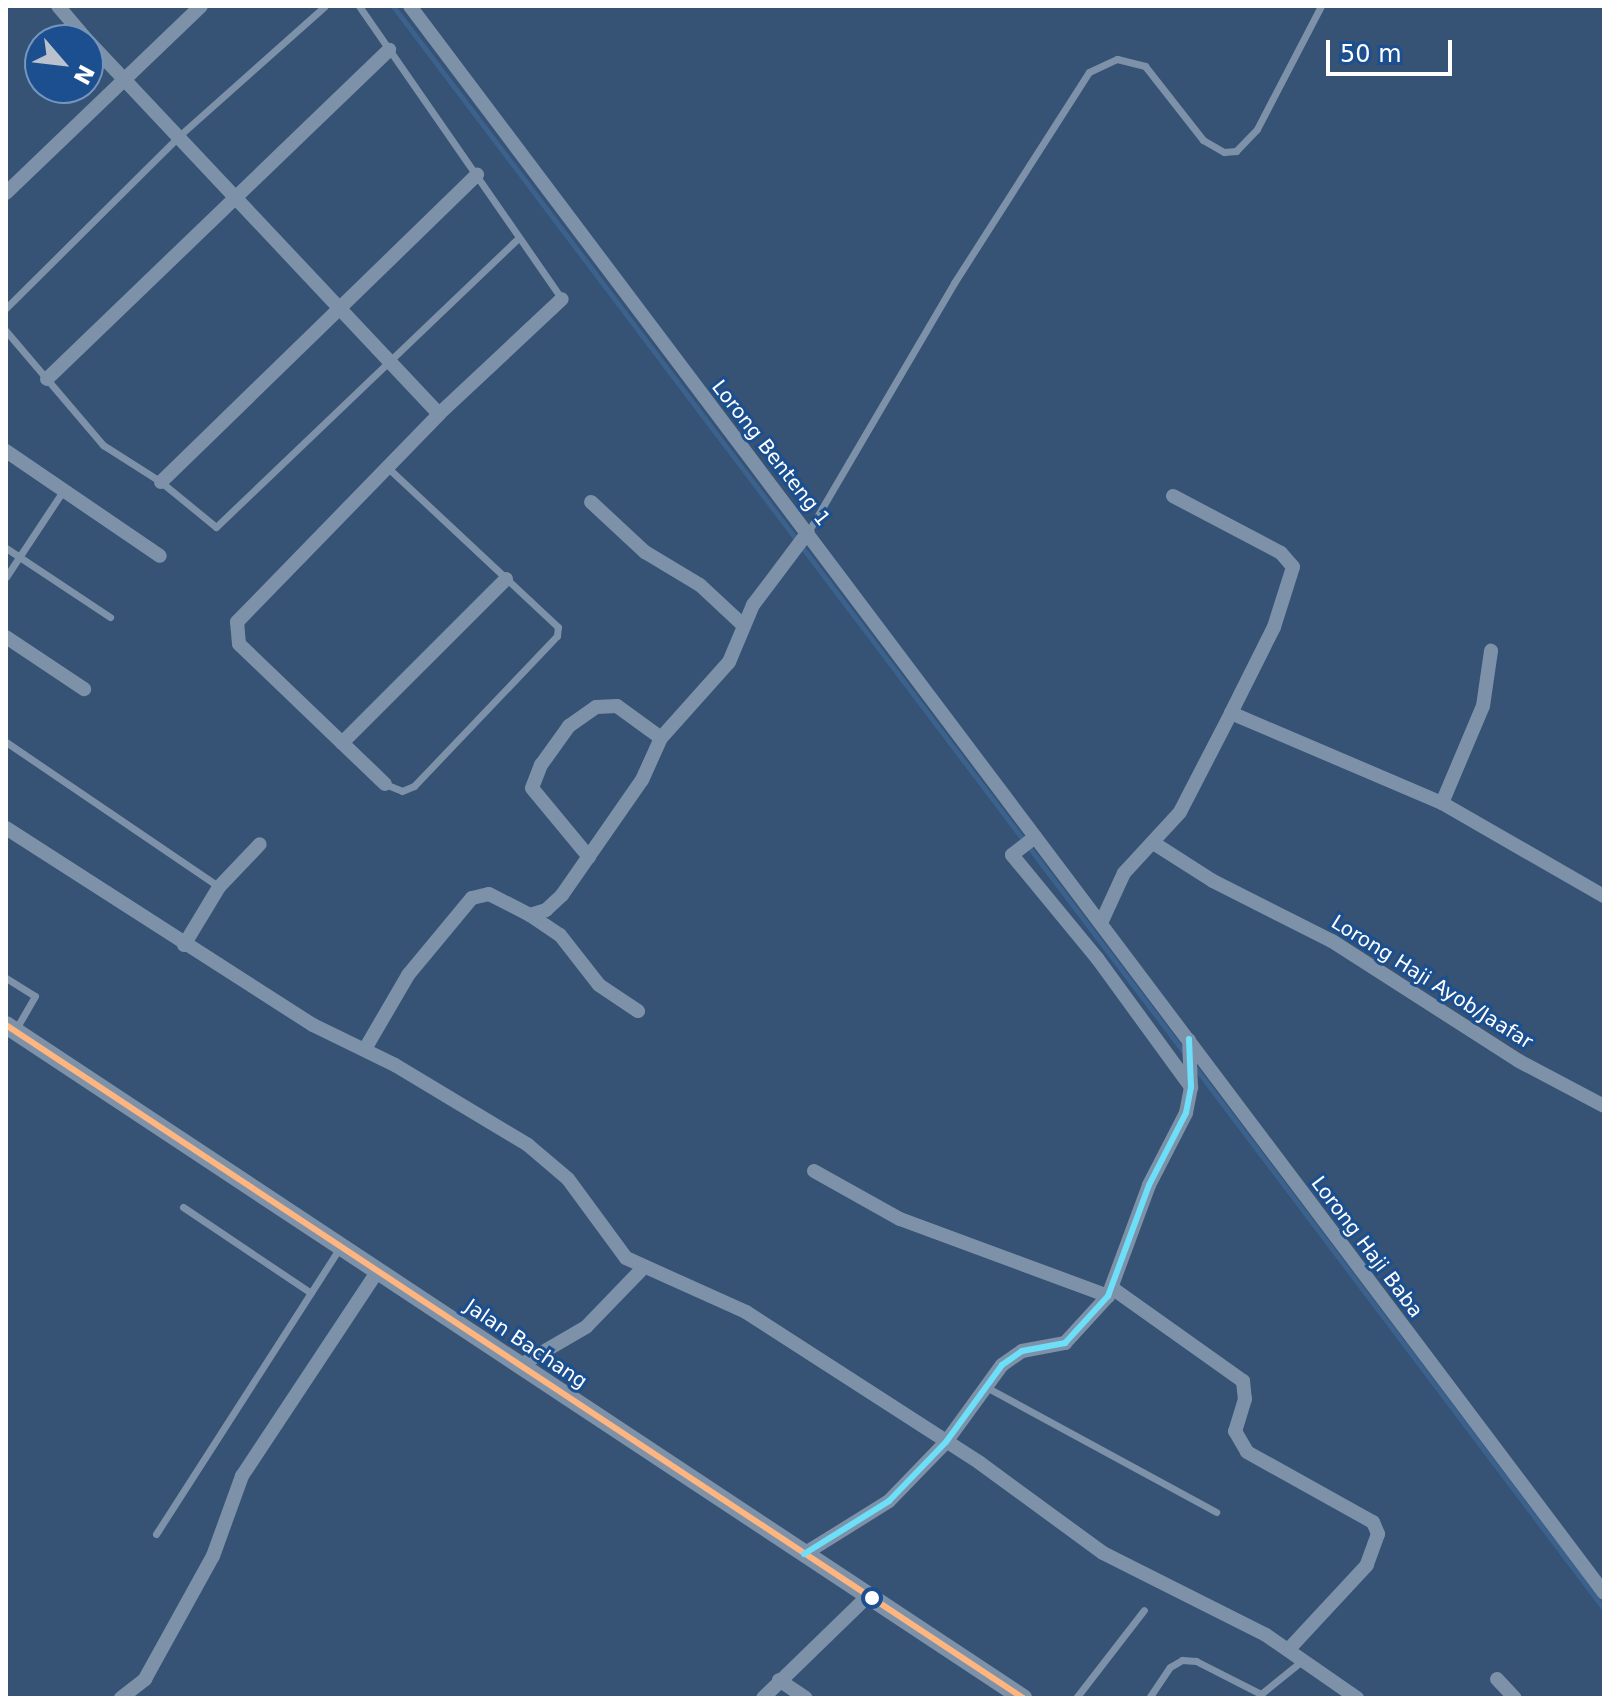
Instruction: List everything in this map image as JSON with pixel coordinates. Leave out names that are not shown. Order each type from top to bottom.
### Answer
[{"type":"street","points":[[58,6],[74,24]]},
{"type":"street","points":[[6,193],[201,6]]},
{"type":"street","name":"Lorong Benteng 1","points":[[410,6],[1029,842],[1101,923]]},
{"type":"street","points":[[47,379],[389,50]]},
{"type":"street","points":[[104,59],[238,195],[439,414]]},
{"type":"street","points":[[161,482],[477,175]]},
{"type":"street","points":[[385,784],[234,634],[237,622],[439,414],[562,299]]},
{"type":"street","points":[[6,451],[160,556]]},
{"type":"street","points":[[1101,923],[1124,873],[1155,844],[1180,812],[1274,627],[1293,567],[1281,553],[1173,496]]},
{"type":"street","points":[[591,502],[645,552],[700,585],[744,626]]},
{"type":"street","points":[[530,915],[546,910],[562,895],[642,780],[661,738],[712,687],[780,567],[805,536]]},
{"type":"street","points":[[342,743],[506,579]]},
{"type":"street","points":[[6,637],[84,689]]},
{"type":"street","points":[[1442,803],[1483,706],[1491,651]]},
{"type":"street","points":[[589,857],[532,788],[541,765],[569,726],[596,707],[617,706],[661,738]]},
{"type":"street","points":[[1231,713],[1442,803],[1604,896]]},
{"type":"street","points":[[6,828],[313,1025],[365,1049],[528,1145],[568,1179],[626,1258],[688,1282],[746,1312],[946,1442],[1103,1553],[1289,1649],[1357,1698]]},
{"type":"street","points":[[1029,842],[1012,855],[1097,958],[1191,1083]]},
{"type":"street","points":[[184,945],[219,887],[260,844]]},
{"type":"street","name":"Lorong Haji Ayob/Jaafar","points":[[1155,844],[1213,881],[1332,941],[1519,1061],[1604,1106]]},
{"type":"street","points":[[365,1049],[408,975],[472,898],[489,894],[506,899],[560,935],[599,985],[638,1011]]},
{"type":"street","name":"Lorong Haji Baba","points":[[1101,923],[1189,1046],[1604,1593]]},
{"type":"street","name":"Jalan Bachang","points":[[10,1028],[1023,1698]]},
{"type":"street","points":[[804,1554],[881,1508],[946,1442],[984,1386],[1022,1351],[1065,1343],[1110,1292],[1149,1185],[1186,1113],[1191,1083],[1189,1046]]},
{"type":"street","points":[[814,1171],[900,1219],[1110,1292],[1243,1381],[1245,1399],[1235,1431],[1247,1452],[1373,1522],[1378,1534],[1367,1565],[1289,1649]]},
{"type":"street","points":[[519,1366],[586,1327],[644,1267]]},
{"type":"street","points":[[121,1698],[145,1679],[213,1556],[242,1476],[377,1272]]},
{"type":"street","points":[[763,1698],[867,1597]]},
{"type":"street","points":[[1497,1679],[1515,1698]]},
{"type":"street","points":[[779,1680],[806,1698]]},
{"type":"lane","points":[[6,308],[179,136],[325,6]]},
{"type":"lane","points":[[359,6],[562,299]]},
{"type":"lane","points":[[805,536],[954,283],[1089,72],[1117,59],[1145,66],[1203,140],[1224,152],[1236,151],[1257,129],[1321,6]]},
{"type":"lane","points":[[6,331],[103,445],[161,482],[216,527],[224,524],[519,237]]},
{"type":"lane","points":[[385,784],[402,791],[414,786],[557,636],[558,627],[387,467]]},
{"type":"lane","points":[[6,577],[63,491]]},
{"type":"lane","points":[[6,548],[110,617]]},
{"type":"lane","points":[[6,742],[219,887]]},
{"type":"lane","points":[[6,978],[35,996],[10,1028]]},
{"type":"lane","points":[[183,1207],[311,1293]]},
{"type":"lane","points":[[156,1534],[340,1247]]},
{"type":"lane","points":[[984,1386],[1216,1512]]},
{"type":"lane","points":[[1076,1698],[1144,1610]]},
{"type":"lane","points":[[1149,1698],[1170,1667],[1182,1660],[1196,1661],[1261,1694],[1303,1660]]},
{"type":"waterway","points":[[393,6],[1186,1055]]},
{"type":"waterway","points":[[1194,1066],[1604,1609]]},
{"type":"transit line","points":[[6,1025],[1023,1698]]},
{"type":"transit line","points":[[804,1554],[889,1501],[946,1442],[1002,1365],[1022,1351],[1065,1343],[1108,1296],[1149,1185],[1186,1113],[1191,1087],[1189,1039]]}]
